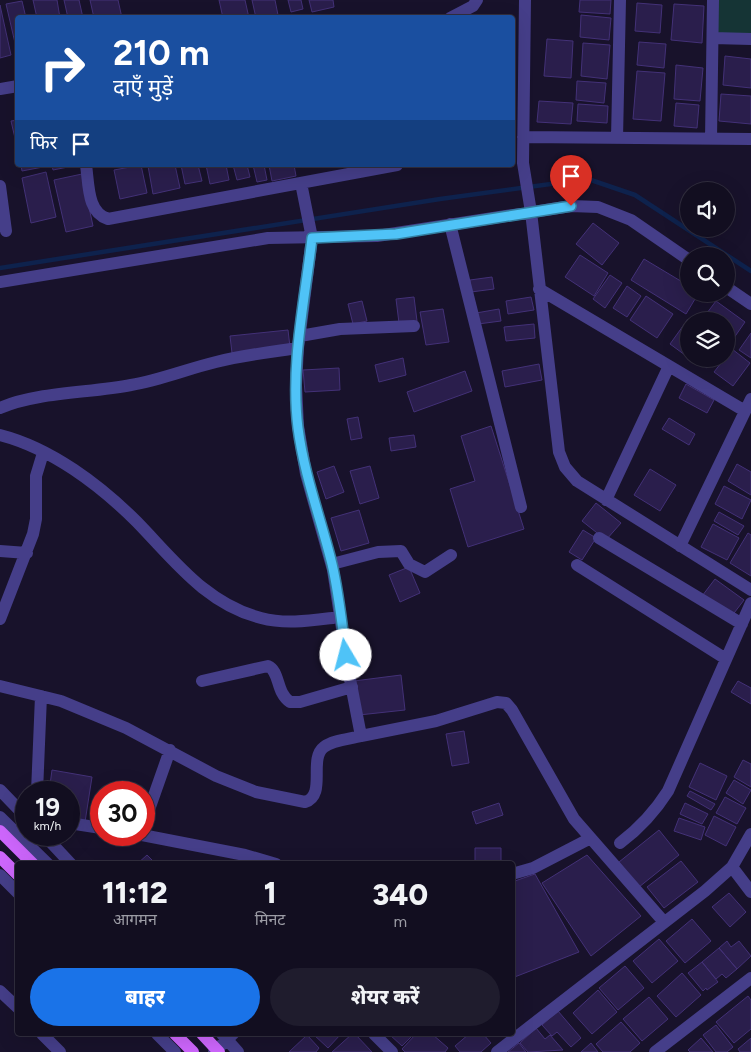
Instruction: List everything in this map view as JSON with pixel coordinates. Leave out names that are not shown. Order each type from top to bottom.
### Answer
[{"type":"main road","points":[[0,830],[31,861]]},
{"type":"main road","points":[[0,858],[15,872]]},
{"type":"main road","points":[[177,1036],[193,1052]]},
{"type":"main road","points":[[204,1036],[219,1052]]},
{"type":"street","points":[[456,15],[473,6],[477,0]]},
{"type":"street","points":[[525,0],[523,163],[559,452],[565,467],[577,481],[751,590]]},
{"type":"street","points":[[617,138],[620,0]]},
{"type":"street","points":[[711,139],[713,0]]},
{"type":"street","points":[[713,38],[751,38]]},
{"type":"street","points":[[0,89],[15,86]]},
{"type":"street","points":[[523,137],[751,139]]},
{"type":"street","points":[[86,167],[93,209],[99,216],[108,219],[386,167]]},
{"type":"street","points":[[301,183],[311,233],[296,385],[298,426],[306,474],[332,564],[361,736]]},
{"type":"street","points":[[0,186],[6,231]]},
{"type":"street","points":[[0,282],[221,244],[311,233],[377,236],[530,208],[571,206],[598,207],[631,220],[680,254]]},
{"type":"street","points":[[450,224],[521,507]]},
{"type":"street","points":[[539,289],[669,366],[748,405],[680,546]]},
{"type":"street","points":[[735,293],[751,304]]},
{"type":"street","points":[[0,408],[39,398],[101,391],[149,382],[214,362],[299,342],[340,329],[414,326]]},
{"type":"street","points":[[606,500],[669,366]]},
{"type":"street","points":[[0,435],[17,439],[43,452],[68,466],[101,490],[136,522],[174,563],[204,590],[233,608],[262,619],[295,622],[340,617]]},
{"type":"street","points":[[0,619],[10,590],[27,553],[36,519],[36,476],[43,452]]},
{"type":"street","points":[[599,538],[742,624]]},
{"type":"street","points":[[0,551],[27,553]]},
{"type":"street","points":[[332,564],[378,552],[401,551],[409,564],[424,572],[451,555]]},
{"type":"street","points":[[576,565],[726,659]]},
{"type":"street","points":[[620,844],[640,828],[655,812],[668,791],[751,603]]},
{"type":"street","points":[[202,681],[268,666],[274,670],[280,692],[290,702],[300,702],[352,687]]},
{"type":"street","points":[[0,686],[61,701],[118,724],[216,776],[256,792],[305,802],[313,797],[316,791],[318,757],[320,750],[326,745],[427,723],[497,702],[506,703],[512,710],[558,794],[590,839],[607,855],[664,922]]},
{"type":"street","points":[[37,781],[41,696]]},
{"type":"street","points":[[155,793],[170,750]]},
{"type":"street","points":[[0,790],[15,806]]},
{"type":"street","points":[[0,818],[15,828]]},
{"type":"street","points":[[515,1031],[664,922],[732,867],[751,834]]},
{"type":"street","points":[[155,838],[245,855],[266,861]]},
{"type":"street","points":[[515,873],[532,868],[590,839]]},
{"type":"street","points":[[33,846],[45,861]]},
{"type":"street","points":[[54,846],[68,861]]},
{"type":"street","points":[[732,867],[751,892]]},
{"type":"street","points":[[0,875],[15,890]]},
{"type":"street","points":[[655,1052],[751,978]]},
{"type":"street","points":[[0,990],[15,1005]]},
{"type":"street","points":[[44,1036],[60,1052]]},
{"type":"street","points":[[159,1036],[175,1052]]},
{"type":"street","points":[[214,1052],[226,1036]]},
{"type":"street","points":[[228,1036],[238,1052]]},
{"type":"street","points":[[376,1036],[392,1052]]},
{"type":"street","points":[[497,1052],[505,1038]]},
{"type":"green space","points":[[717,0],[751,0],[751,35],[716,34]]},
{"type":"building","points":[[33,0],[57,0],[60,15],[36,15]]},
{"type":"building","points":[[64,0],[79,0],[82,15],[67,15]]},
{"type":"building","points":[[90,0],[118,0],[121,15],[93,15]]},
{"type":"building","points":[[219,0],[245,0],[248,15],[222,15]]},
{"type":"building","points":[[252,0],[275,0],[278,15],[255,15]]},
{"type":"building","points":[[288,0],[301,0],[303,9],[291,12]]},
{"type":"building","points":[[309,0],[333,0],[334,7],[312,12]]},
{"type":"building","points":[[580,0],[611,0],[610,14],[579,12]]},
{"type":"building","points":[[22,1],[25,15],[15,15],[15,43],[6,4]]},
{"type":"building","points":[[637,3],[662,5],[660,33],[635,31]]},
{"type":"building","points":[[674,4],[704,6],[702,43],[671,40]]},
{"type":"building","points":[[0,5],[11,55],[0,58]]},
{"type":"building","points":[[581,15],[611,18],[609,40],[580,37]]},
{"type":"building","points":[[547,39],[573,41],[571,78],[544,76]]},
{"type":"building","points":[[639,42],[666,44],[664,68],[637,65]]},
{"type":"building","points":[[583,43],[610,45],[607,79],[581,76]]},
{"type":"building","points":[[725,56],[751,59],[751,88],[723,85]]},
{"type":"building","points":[[676,65],[703,68],[700,101],[674,99]]},
{"type":"building","points":[[637,71],[665,73],[661,121],[633,119]]},
{"type":"building","points":[[577,81],[606,83],[604,103],[576,100]]},
{"type":"building","points":[[721,94],[751,96],[751,124],[719,121]]},
{"type":"building","points":[[539,101],[573,103],[571,124],[537,122]]},
{"type":"building","points":[[676,103],[699,105],[697,128],[674,126]]},
{"type":"building","points":[[578,104],[608,106],[607,123],[577,121]]},
{"type":"building","points":[[15,120],[15,138],[11,121]]},
{"type":"building","points":[[21,167],[43,167],[22,171]]},
{"type":"building","points":[[52,167],[68,167],[53,170]]},
{"type":"building","points":[[141,167],[147,193],[120,199],[114,170]]},
{"type":"building","points":[[148,167],[175,167],[180,188],[153,194]]},
{"type":"building","points":[[181,167],[198,167],[202,181],[185,184]]},
{"type":"building","points":[[206,167],[226,167],[229,180],[210,184]]},
{"type":"building","points":[[234,167],[248,167],[250,177],[237,180]]},
{"type":"building","points":[[253,167],[264,167],[267,180],[257,182]]},
{"type":"building","points":[[269,167],[294,167],[296,176],[272,181]]},
{"type":"building","points":[[46,172],[56,217],[31,223],[22,178]]},
{"type":"building","points":[[82,174],[93,226],[66,232],[54,180]]},
{"type":"building","points":[[593,223],[619,243],[602,265],[576,244]]},
{"type":"building","points":[[580,255],[608,273],[594,296],[565,277]]},
{"type":"building","points":[[644,259],[680,281],[680,302],[693,302],[687,312],[683,312],[631,280]]},
{"type":"building","points":[[610,275],[622,283],[605,308],[593,299]]},
{"type":"building","points":[[492,277],[494,289],[471,292],[470,280]]},
{"type":"building","points":[[627,286],[641,296],[627,317],[613,308]]},
{"type":"building","points":[[646,296],[673,314],[657,338],[630,320]]},
{"type":"building","points":[[414,297],[417,321],[399,323],[396,299]]},
{"type":"building","points":[[531,297],[534,310],[508,314],[506,301]]},
{"type":"building","points":[[362,301],[367,321],[353,324],[348,304]]},
{"type":"building","points":[[715,302],[717,302],[731,312],[708,312]]},
{"type":"building","points":[[443,309],[449,342],[426,345],[420,312]]},
{"type":"building","points":[[499,309],[501,321],[478,324],[476,313]]},
{"type":"building","points":[[735,315],[745,322],[735,336]]},
{"type":"building","points":[[534,324],[535,338],[506,341],[504,327]]},
{"type":"building","points":[[288,330],[290,347],[232,353],[230,336]]},
{"type":"building","points":[[680,330],[680,351],[670,344]]},
{"type":"building","points":[[751,333],[751,358],[739,350]]},
{"type":"building","points":[[735,351],[750,363],[733,386],[714,372],[718,367],[735,367]]},
{"type":"building","points":[[403,358],[406,375],[379,382],[375,365]]},
{"type":"building","points":[[539,364],[542,380],[505,387],[502,371]]},
{"type":"building","points":[[339,368],[340,390],[305,392],[303,370]]},
{"type":"building","points":[[465,371],[472,391],[414,412],[407,392]]},
{"type":"building","points":[[686,384],[714,400],[707,413],[679,398]]},
{"type":"building","points":[[358,417],[362,438],[351,440],[347,419]]},
{"type":"building","points":[[669,418],[695,434],[689,445],[662,429]]},
{"type":"building","points":[[491,426],[524,529],[468,547],[450,489],[475,481],[461,436]]},
{"type":"building","points":[[414,435],[416,447],[391,451],[389,438]]},
{"type":"building","points":[[737,464],[751,472],[751,495],[728,481]]},
{"type":"building","points":[[334,466],[344,492],[326,499],[317,472]]},
{"type":"building","points":[[370,466],[379,498],[360,504],[350,471]]},
{"type":"building","points":[[650,469],[676,485],[660,511],[634,495]]},
{"type":"building","points":[[724,486],[751,500],[742,519],[715,504]]},
{"type":"building","points":[[596,503],[621,523],[606,540],[582,521]]},
{"type":"building","points":[[359,510],[369,543],[341,551],[331,518]]},
{"type":"building","points":[[719,512],[744,526],[738,535],[714,521]]},
{"type":"building","points":[[713,524],[739,538],[727,560],[701,547]]},
{"type":"building","points":[[583,530],[596,538],[582,560],[569,552]]},
{"type":"building","points":[[748,533],[751,535],[751,576],[730,563]]},
{"type":"building","points":[[409,567],[420,593],[400,602],[389,575]]},
{"type":"building","points":[[715,579],[744,600],[728,621],[699,600]]},
{"type":"building","points":[[401,675],[405,710],[359,715],[354,681]]},
{"type":"building","points":[[738,681],[751,688],[751,704],[731,692]]},
{"type":"building","points":[[464,731],[469,763],[452,766],[446,734]]},
{"type":"building","points":[[743,760],[751,764],[751,787],[734,777]]},
{"type":"building","points":[[700,763],[727,776],[716,800],[689,787]]},
{"type":"building","points":[[52,770],[92,777],[85,822],[80,821],[80,781],[50,781]]},
{"type":"building","points":[[734,780],[751,790],[743,804],[726,793]]},
{"type":"building","points":[[690,791],[715,804],[711,810],[687,796]]},
{"type":"building","points":[[725,797],[746,808],[737,824],[716,813]]},
{"type":"building","points":[[499,803],[503,815],[476,824],[472,812]]},
{"type":"building","points":[[685,803],[708,814],[702,824],[680,814]]},
{"type":"building","points":[[714,816],[736,827],[726,846],[705,835]]},
{"type":"building","points":[[679,818],[705,827],[701,840],[674,831]]},
{"type":"building","points":[[659,830],[679,855],[639,887],[619,862]]},
{"type":"building","points":[[475,848],[501,848],[501,861],[475,861]]},
{"type":"building","points":[[147,855],[153,861],[140,861]]},
{"type":"building","points":[[587,855],[641,916],[591,956],[542,883]]},
{"type":"building","points":[[681,861],[698,882],[664,908],[647,887]]},
{"type":"building","points":[[535,874],[579,952],[515,977],[515,881]]},
{"type":"building","points":[[729,893],[746,912],[730,927],[712,907]]},
{"type":"building","points":[[692,919],[711,941],[685,963],[666,941]]},
{"type":"building","points":[[659,939],[678,961],[652,983],[633,961]]},
{"type":"building","points":[[727,941],[731,947],[739,941],[751,956],[737,969],[719,948]]},
{"type":"building","points":[[719,948],[737,969],[726,978],[722,974],[716,979],[702,962]]},
{"type":"building","points":[[702,962],[718,982],[703,991],[688,973]]},
{"type":"building","points":[[625,966],[644,988],[618,1010],[599,988]]},
{"type":"building","points":[[682,973],[701,995],[676,1017],[657,996]]},
{"type":"building","points":[[598,990],[617,1012],[592,1034],[573,1013]]},
{"type":"building","points":[[748,996],[751,1000],[751,1029],[734,1043],[716,1022]]},
{"type":"building","points":[[649,997],[668,1019],[642,1041],[623,1019]]},
{"type":"building","points":[[558,1011],[581,1038],[571,1047],[557,1032],[552,1036],[542,1025]]},
{"type":"building","points":[[621,1022],[640,1043],[630,1052],[603,1052],[596,1044]]},
{"type":"building","points":[[716,1025],[733,1047],[727,1052],[716,1052],[703,1035]]},
{"type":"building","points":[[536,1028],[545,1039],[550,1035],[563,1050],[528,1052],[520,1043]]},
{"type":"building","points":[[306,1036],[319,1048],[316,1052],[289,1052]]},
{"type":"building","points":[[315,1036],[339,1036],[328,1048]]},
{"type":"building","points":[[350,1036],[357,1036],[372,1052],[332,1052]]},
{"type":"building","points":[[391,1036],[412,1036],[402,1046]]},
{"type":"building","points":[[414,1036],[434,1036],[448,1048],[445,1052],[405,1052],[402,1049]]},
{"type":"building","points":[[467,1036],[485,1036],[491,1043],[481,1052],[460,1052],[455,1046]]},
{"type":"building","points":[[701,1038],[713,1052],[690,1052],[688,1050]]},
{"type":"building","points":[[751,1038],[751,1052],[740,1052],[738,1049]]},
{"type":"building","points":[[519,1043],[526,1052],[508,1052]]},
{"type":"building","points":[[591,1043],[598,1052],[581,1052]]},
{"type":"waterway","points":[[0,268],[440,199],[588,179],[635,195],[751,271]]},
{"type":"route","points":[[346,655],[333,570],[306,474],[298,426],[296,385],[298,348],[312,238],[377,236],[414,232],[491,217],[571,206]]}]
